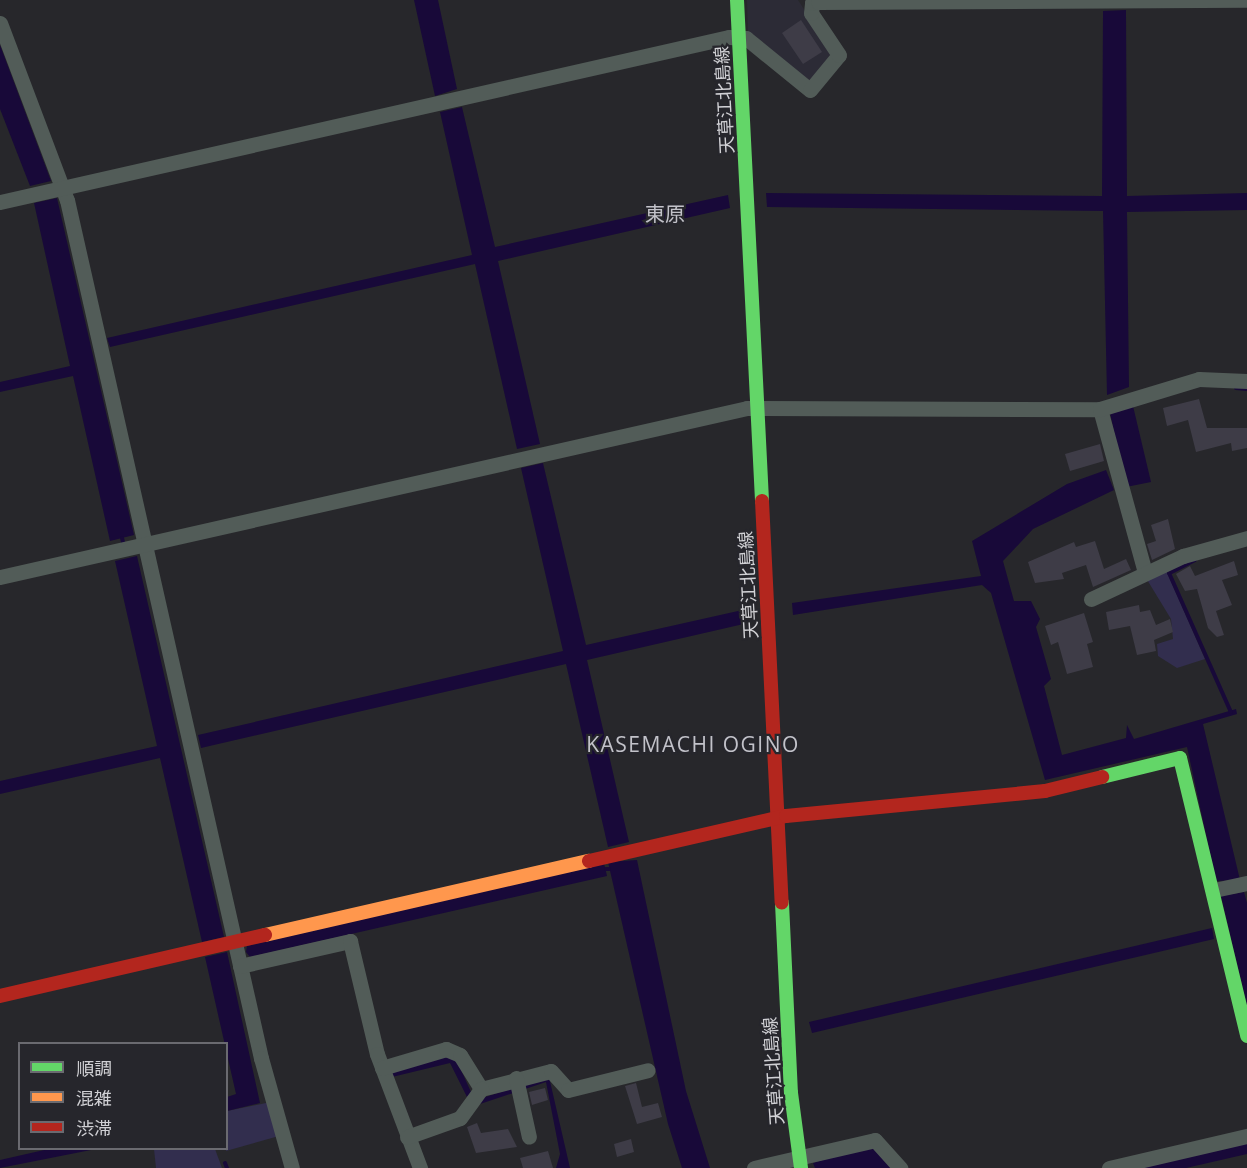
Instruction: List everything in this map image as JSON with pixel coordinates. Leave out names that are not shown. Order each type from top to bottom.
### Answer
[{"type":"street","name":"天草江北島線","points":[[737,0],[778,818],[800,1163]]},
{"type":"street","points":[[0,202],[450,100],[739,38],[810,90],[839,56],[811,14],[812,3],[1247,0]]},
{"type":"street","points":[[0,23],[50,191],[221,946],[240,966],[292,1168]]},
{"type":"street","points":[[0,577],[757,406],[1100,409],[1199,379],[1247,381]]},
{"type":"street","points":[[1100,409],[1145,572]]},
{"type":"street","points":[[1091,599],[1145,572],[1247,538]]},
{"type":"street","points":[[0,996],[778,818],[1045,791],[1180,758],[1230,887],[1223,931],[1247,1036]]},
{"type":"street","points":[[240,966],[350,941],[382,1068],[420,1168]]},
{"type":"street","points":[[382,1068],[446,1049],[460,1055],[476,1096]]},
{"type":"street","points":[[407,1137],[442,1128],[476,1096],[516,1078],[551,1071],[568,1090],[648,1070]]},
{"type":"street","points":[[516,1078],[529,1137]]},
{"type":"street","points":[[1109,1168],[1247,1136]]},
{"type":"street","points":[[754,1168],[800,1163],[875,1140],[900,1168]]},
{"type":"shaded area","points":[[414,0],[438,0],[457,89],[435,96]]},
{"type":"shaded area","points":[[747,0],[798,0],[834,55],[809,85],[748,35]]},
{"type":"shaded area","points":[[1126,10],[1127,196],[1247,193],[1247,210],[1127,212],[1129,387],[1107,395],[1103,211],[767,207],[766,193],[1102,196],[1103,11]]},
{"type":"shaded area","points":[[0,45],[51,181],[30,186],[0,109]]},
{"type":"shaded area","points":[[462,107],[495,247],[728,195],[730,208],[498,261],[540,444],[517,449],[475,264],[110,347],[107,338],[472,255],[440,112]]},
{"type":"shaded area","points":[[57,198],[134,535],[110,541],[73,376],[0,392],[0,382],[70,366],[34,203]]},
{"type":"shaded area","points":[[1133,406],[1151,482],[1126,487],[1110,413]]},
{"type":"shaded area","points":[[543,463],[586,645],[747,609],[748,623],[587,660],[629,842],[608,847],[566,664],[201,748],[198,735],[563,651],[521,468]]},
{"type":"shaded area","points":[[1106,470],[1114,490],[1033,529],[1003,561],[1014,601],[1031,601],[1040,619],[1036,627],[1051,679],[1044,686],[1062,755],[1126,738],[1127,725],[1134,739],[1236,709],[1237,714],[1203,724],[1240,880],[1216,881],[1187,747],[1045,780],[991,593],[982,585],[793,615],[792,603],[981,576],[972,541],[1067,484]]},
{"type":"shaded area","points":[[137,556],[224,937],[202,942],[160,758],[0,794],[0,781],[157,746],[115,561]]},
{"type":"shaded area","points":[[1166,570],[1205,659],[1177,668],[1158,656],[1157,644],[1173,639],[1171,619],[1146,578]]},
{"type":"shaded area","points":[[637,860],[686,1091],[710,1168],[682,1168],[668,1124],[608,862]]},
{"type":"shaded area","points":[[604,863],[607,876],[250,957],[246,952],[247,946]]},
{"type":"shaded area","points":[[1244,892],[1247,903],[1247,1006],[1221,896]]},
{"type":"shaded area","points":[[1212,928],[1214,939],[812,1033],[809,1022]]},
{"type":"shaded area","points":[[227,952],[260,1103],[228,1111],[228,1097],[236,1094],[228,1059],[228,1042],[224,1042],[205,957]]},
{"type":"shaded area","points":[[446,1055],[457,1061],[471,1092],[482,1098],[549,1077],[570,1168],[556,1168],[560,1154],[546,1082],[480,1104],[467,1097],[450,1063],[392,1077],[391,1073]]},
{"type":"shaded area","points":[[271,1102],[279,1136],[226,1151],[228,1150],[228,1111]]},
{"type":"shaded area","points":[[1247,1139],[1247,1154],[1186,1168],[1127,1168]]},
{"type":"shaded area","points":[[873,1145],[892,1168],[815,1168],[813,1163]]},
{"type":"shaded area","points":[[44,1150],[91,1150],[0,1168],[0,1160]]},
{"type":"shaded area","points":[[154,1150],[215,1150],[222,1168],[156,1168]]},
{"type":"building","points":[[801,20],[822,52],[803,64],[782,33]]},
{"type":"building","points":[[1199,399],[1207,428],[1247,428],[1247,448],[1232,451],[1231,443],[1196,452],[1188,420],[1167,426],[1163,408]]},
{"type":"building","points":[[1100,444],[1104,461],[1070,471],[1065,454]]},
{"type":"building","points":[[1168,519],[1175,549],[1152,560],[1147,544],[1156,541],[1151,525]]},
{"type":"building","points":[[1095,541],[1104,569],[1126,559],[1131,570],[1093,587],[1086,565],[1062,573],[1064,579],[1035,583],[1028,562],[1074,542],[1076,547]]},
{"type":"building","points":[[1234,561],[1238,575],[1222,580],[1232,605],[1216,611],[1224,635],[1217,637],[1208,628],[1197,589],[1185,591],[1176,574],[1190,566],[1195,576]]},
{"type":"building","points":[[1139,605],[1140,612],[1150,610],[1156,625],[1170,619],[1173,632],[1154,640],[1156,651],[1137,655],[1130,626],[1109,630],[1106,612]]},
{"type":"building","points":[[1084,613],[1093,642],[1087,644],[1093,667],[1067,674],[1058,642],[1051,645],[1045,626]]},
{"type":"building","points":[[636,1083],[642,1107],[658,1103],[662,1117],[637,1124],[625,1086]]},
{"type":"building","points":[[545,1088],[548,1100],[532,1105],[529,1092]]},
{"type":"building","points":[[477,1123],[481,1133],[508,1129],[517,1147],[476,1153],[467,1127]]},
{"type":"building","points":[[631,1139],[634,1152],[617,1157],[614,1144]]},
{"type":"building","points":[[548,1151],[553,1168],[523,1168],[520,1158]]},
{"type":"waterway","points":[[1236,388],[1247,389]]},
{"type":"waterway","points":[[122,538],[124,546]]},
{"type":"waterway","points":[[1195,560],[1169,573],[1231,712]]},
{"type":"waterway","points":[[225,1163],[227,1168]]},
{"type":"traffic: fast","points":[[737,0],[762,501]]},
{"type":"traffic: fast","points":[[1102,777],[1180,758],[1247,1036]]},
{"type":"traffic: fast","points":[[782,903],[791,1093],[801,1168]]},
{"type":"traffic: slow","points":[[265,935],[589,861]]},
{"type":"traffic: jam","points":[[762,501],[782,903]]},
{"type":"traffic: jam","points":[[589,861],[786,816],[1045,791],[1102,777]]},
{"type":"traffic: jam","points":[[0,996],[265,935]]},
{"type":"district","name":"東原","points":[[665,213]]},
{"type":"district","name":"KASEMACHI OGINO","points":[[693,744]]}]
